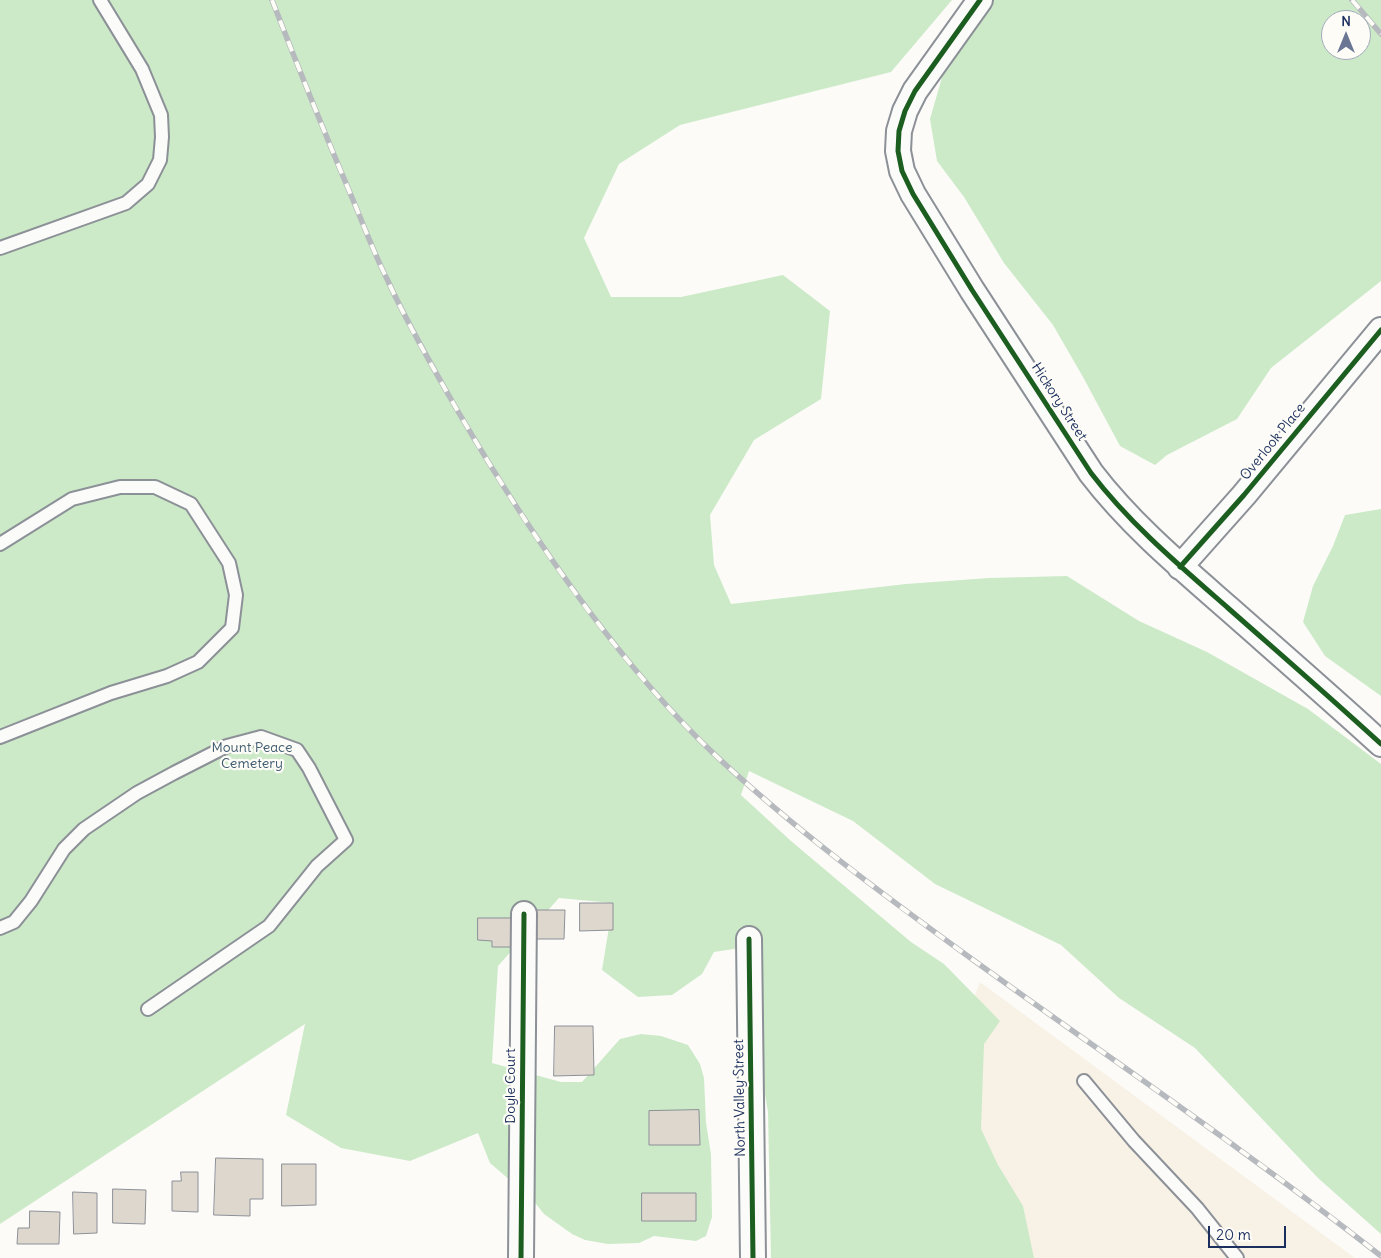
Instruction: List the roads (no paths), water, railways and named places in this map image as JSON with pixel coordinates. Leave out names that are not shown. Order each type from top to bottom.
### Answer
[{"type":"street","name":"Hickory Street","points":[[980,0],[915,91],[905,111],[898,151],[902,171],[913,194],[1090,473],[1110,498],[1180,566],[1381,744]]},
{"type":"street","name":"Overlook Place","points":[[1180,566],[1244,495],[1381,330]]},
{"type":"street","name":"Doyle Court","points":[[522,1258],[524,914]]},
{"type":"street","name":"North Valley Street","points":[[749,939],[753,1258]]},
{"type":"lane","points":[[0,248],[126,203],[148,184],[160,160],[161,115],[142,69],[100,0]]},
{"type":"lane","points":[[0,544],[72,499],[120,487],[155,487],[191,504],[229,563],[236,595],[232,628],[198,662],[167,676],[111,693],[0,737]]},
{"type":"lane","points":[[0,928],[14,922],[31,901],[70,842],[84,829],[137,793],[227,746],[261,737],[297,750],[309,768],[346,840],[318,866],[269,926],[148,1009]]},
{"type":"lane","points":[[1084,1081],[1134,1141],[1197,1208],[1237,1258]]},
{"type":"railway","points":[[272,0],[373,249],[420,344],[456,408],[511,499],[573,590],[640,675],[676,716],[744,781],[841,862],[976,962],[1282,1180],[1381,1256]]},
{"type":"railway","points":[[1352,0],[1381,34]]},
{"type":"park label","name":"Mount Peace Cemetery","points":[[252,756]]}]
